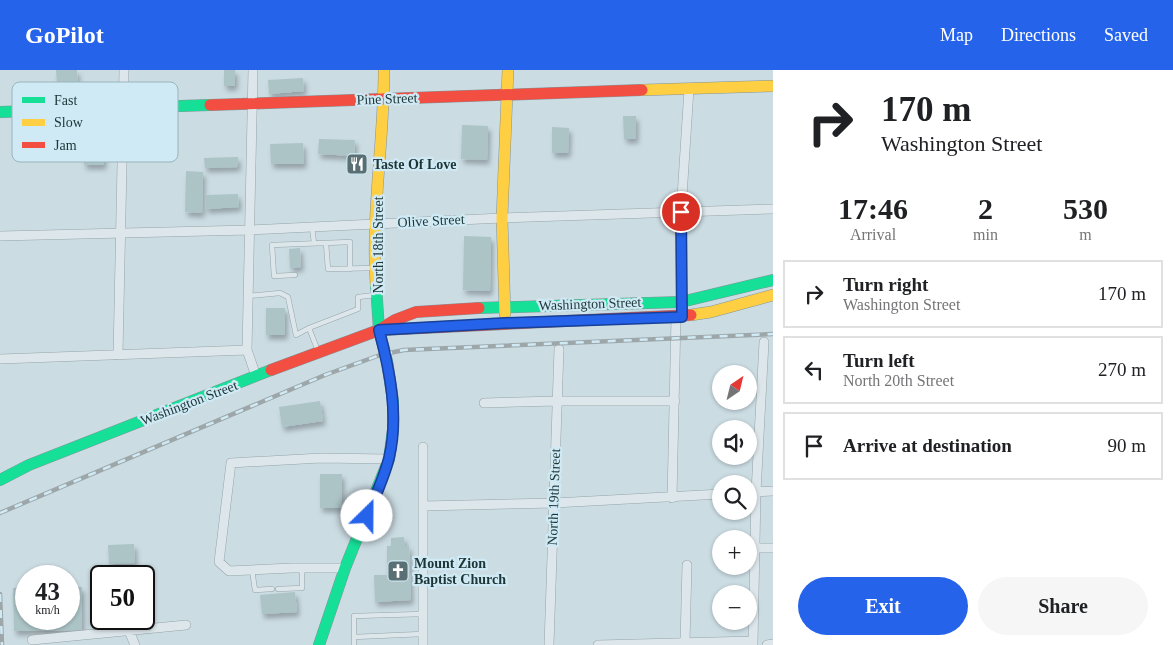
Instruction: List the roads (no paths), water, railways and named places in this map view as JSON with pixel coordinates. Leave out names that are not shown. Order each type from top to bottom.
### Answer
[{"type":"street","points":[[253,70],[247,350],[256,376]]},
{"type":"street","name":"North 18th Street","points":[[319,645],[345,568],[389,459],[393,430],[393,401],[388,361],[379,330],[375,268],[384,70]]},
{"type":"street","points":[[505,323],[502,218],[508,70]]},
{"type":"street","name":"Pine Street","points":[[178,106],[773,86]]},
{"type":"street","points":[[672,498],[681,302],[681,212],[689,89]]},
{"type":"street","points":[[118,355],[122,162]]},
{"type":"street","name":"Olive Street","points":[[0,236],[249,230],[502,218],[773,209]]},
{"type":"street","name":"Washington Street","points":[[0,480],[29,465],[379,330],[395,320],[416,312],[504,307],[681,302],[773,280]]},
{"type":"street","name":"Washington Street","points":[[379,330],[505,323],[679,317],[711,312],[773,295]]},
{"type":"street","points":[[753,475],[764,342]]},
{"type":"street","name":"North 19th Street","points":[[549,645],[559,349]]},
{"type":"street","points":[[0,359],[247,350]]},
{"type":"street","points":[[484,403],[557,400],[675,401]]},
{"type":"street","points":[[423,645],[424,447]]},
{"type":"street","points":[[345,568],[230,571],[220,562],[231,463],[321,458],[389,459]]},
{"type":"street","points":[[757,492],[773,491]]},
{"type":"street","points":[[424,506],[554,504],[712,495]]},
{"type":"street","points":[[757,548],[773,548]]},
{"type":"street","points":[[685,642],[687,565]]},
{"type":"street","points":[[598,645],[685,642],[753,643],[755,575]]},
{"type":"street","points":[[32,640],[186,625]]},
{"type":"street","points":[[129,631],[135,645]]},
{"type":"street","points":[[767,645],[773,644]]},
{"type":"lane","points":[[312,226],[314,243]]},
{"type":"lane","points":[[295,275],[274,276],[272,245],[350,242],[350,269]]},
{"type":"lane","points":[[326,243],[328,270],[375,268]]},
{"type":"lane","points":[[248,296],[280,293],[288,297],[296,335],[358,309],[358,297],[377,295]]},
{"type":"lane","points":[[309,328],[319,353]]},
{"type":"lane","points":[[278,589],[302,588],[302,568]]},
{"type":"lane","points":[[252,570],[255,590],[272,590]]},
{"type":"lane","points":[[354,645],[354,616],[423,614]]},
{"type":"lane","points":[[354,636],[423,634]]},
{"type":"railway","points":[[0,513],[325,375],[380,355],[404,350],[773,334]]},
{"type":"railway","points":[[0,594],[2,645]]},
{"type":"place","name":"Taste Of Love","points":[[357,164]]},
{"type":"place","name":"Mount Zion Baptist Church","points":[[398,571]]}]
